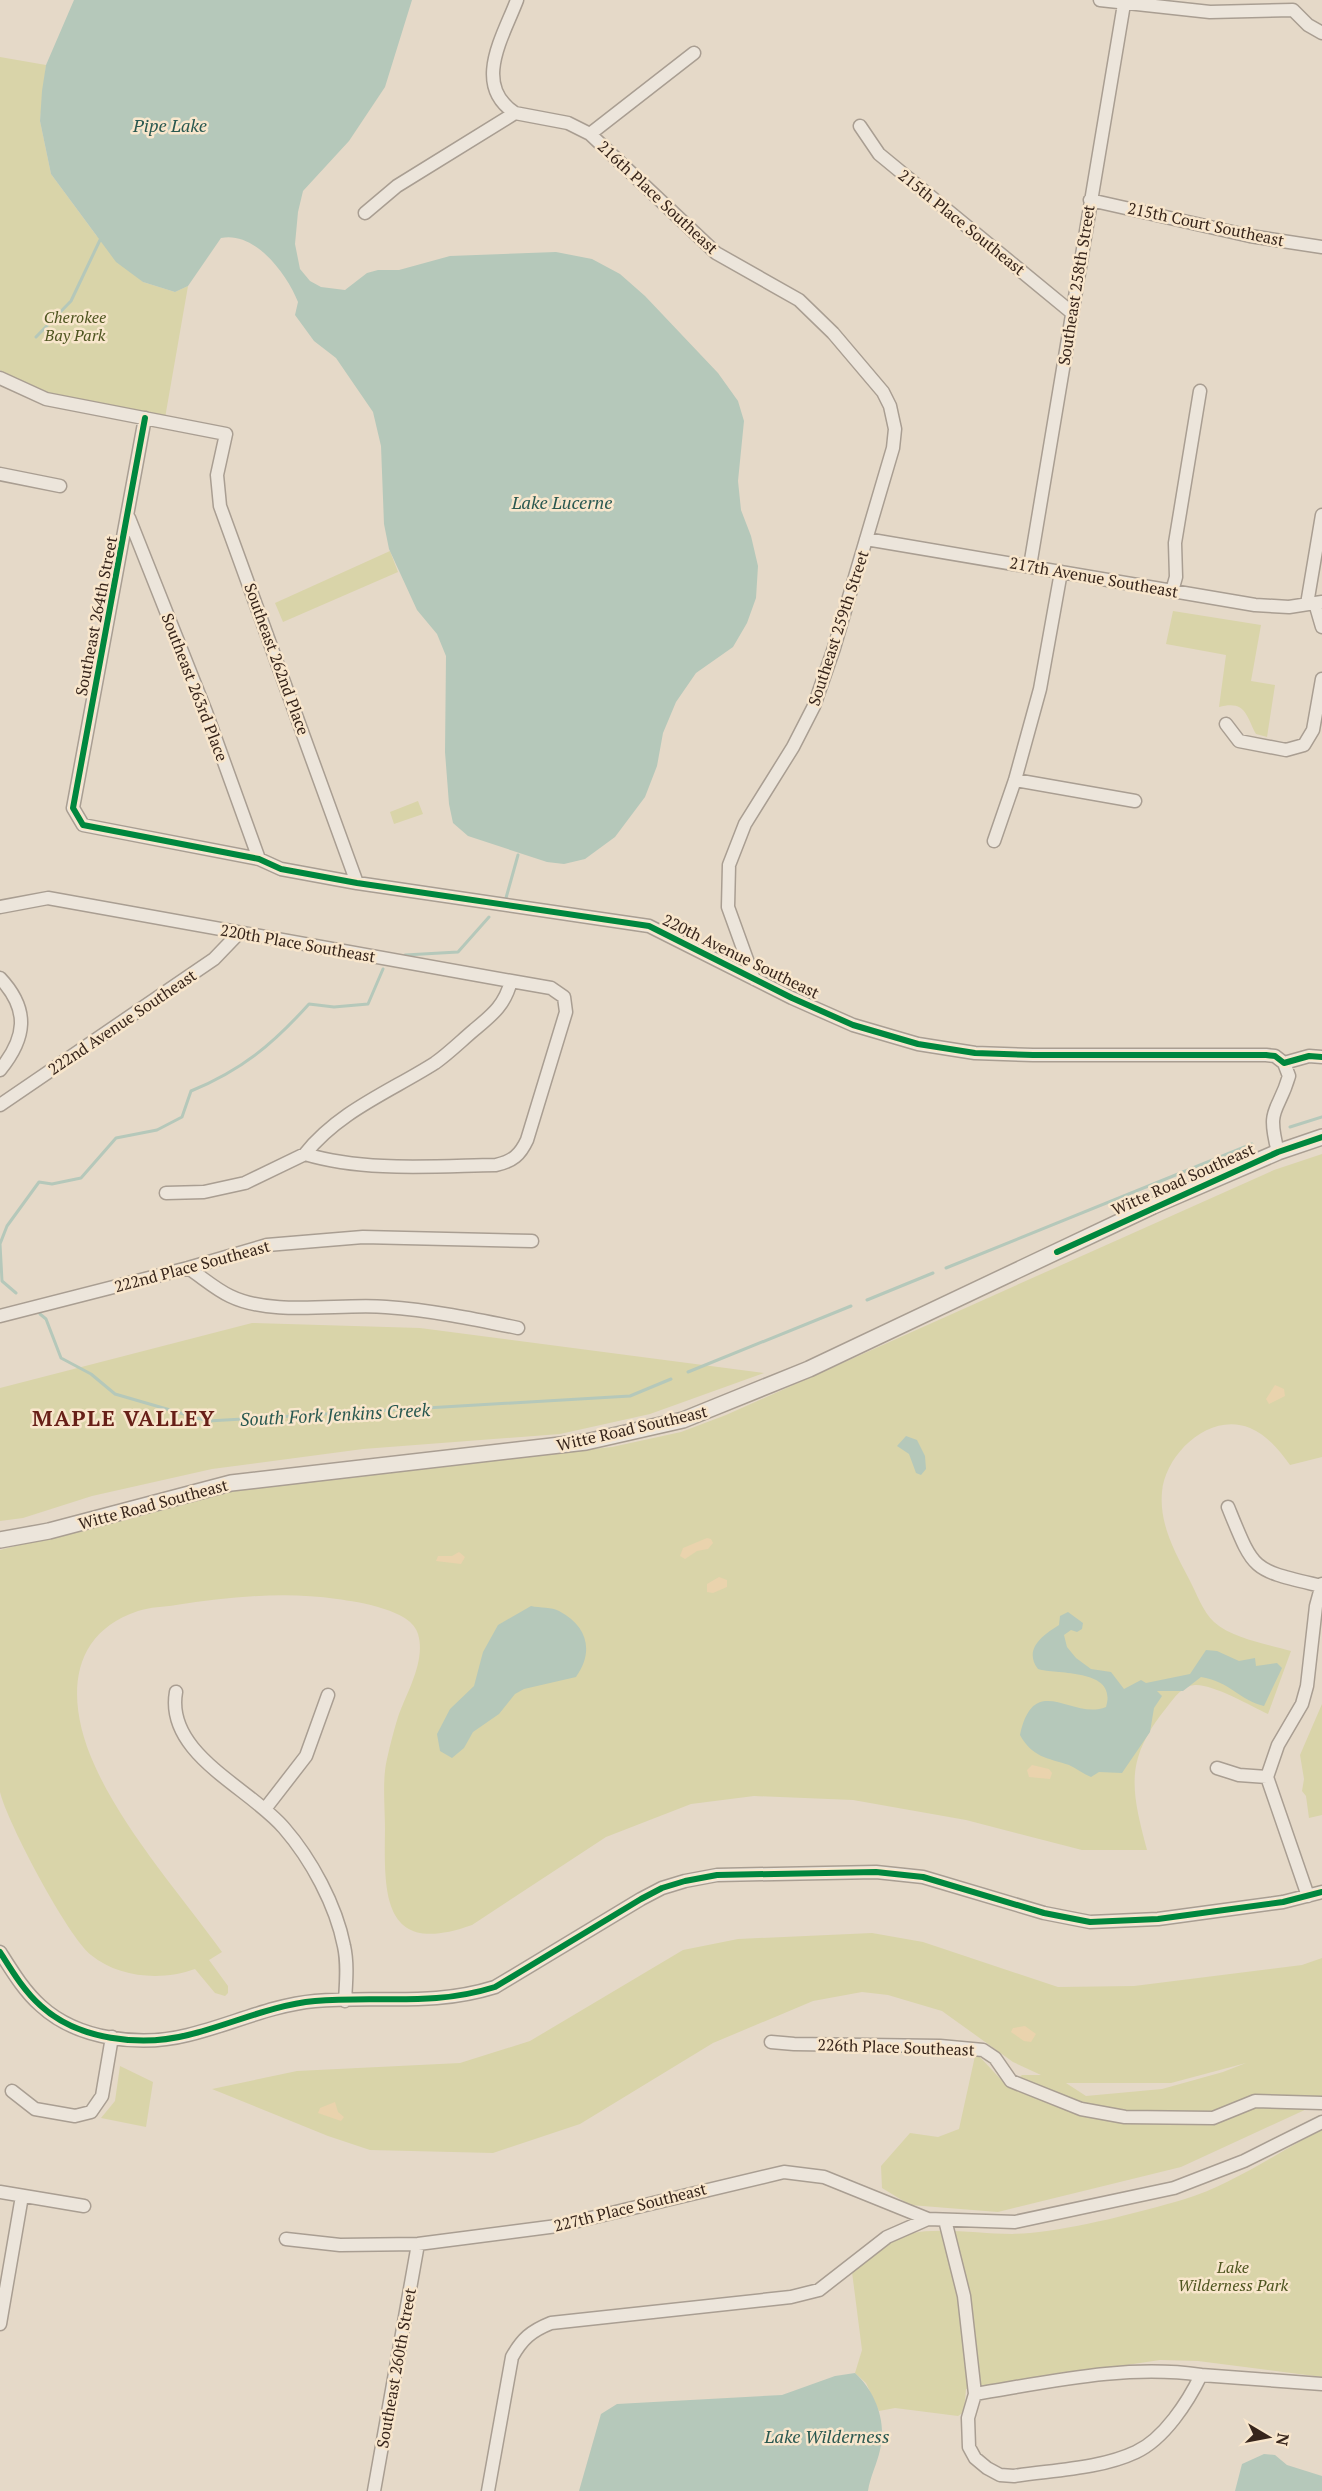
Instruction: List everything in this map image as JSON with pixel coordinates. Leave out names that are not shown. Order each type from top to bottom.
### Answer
[{"type":"street","points":[[517,0],[491,76],[495,95],[505,107],[515,113],[568,123],[590,134],[694,53]]},
{"type":"street","points":[[1100,0],[1210,12],[1291,5],[1308,25],[1322,33]]},
{"type":"street","name":"Southeast 258th Street","points":[[1030,566],[1124,4]]},
{"type":"street","points":[[365,213],[397,186],[515,113]]},
{"type":"street","name":"215th Place Southeast","points":[[860,126],[879,154],[1071,312]]},
{"type":"street","name":"216th Place Southeast","points":[[590,134],[717,253],[800,300],[854,356],[883,392],[893,417],[893,448],[866,539]]},
{"type":"street","name":"215th Court Southeast","points":[[1090,200],[1250,236],[1322,247]]},
{"type":"street","points":[[0,378],[46,399],[145,417]]},
{"type":"street","points":[[1172,591],[1176,577],[1175,543],[1200,391]]},
{"type":"street","name":"Southeast 262nd Place","points":[[145,417],[226,434],[217,475],[220,506],[357,883]]},
{"type":"street","name":"Southeast 264th Street","points":[[77,819],[74,808],[145,417]]},
{"type":"street","points":[[0,474],[60,486]]},
{"type":"street","points":[[1322,515],[1314,604],[1322,627]]},
{"type":"street","name":"Southeast 263rd Place","points":[[128,516],[206,712],[259,859]]},
{"type":"street","name":"217th Avenue Southeast","points":[[866,539],[1255,604],[1289,608],[1314,604]]},
{"type":"street","name":"Southeast 259th Street","points":[[754,979],[728,907],[729,865],[745,824],[793,747],[814,706],[866,539]]},
{"type":"street","points":[[994,841],[1015,780],[1040,689],[1061,572]]},
{"type":"street","points":[[1226,724],[1239,741],[1286,750],[1304,745],[1313,730],[1322,679]]},
{"type":"street","points":[[1015,780],[1135,801]]},
{"type":"street","name":"220th Avenue Southeast","points":[[77,819],[91,828],[259,859],[281,869],[357,883],[649,926],[754,979],[853,1025],[881,1036],[929,1046],[975,1053],[1032,1055],[1266,1055],[1275,1056],[1284,1063],[1309,1056],[1322,1057]]},
{"type":"street","name":"220th Place Southeast","points":[[0,907],[48,898],[551,988],[564,997],[566,1012],[527,1140],[517,1157],[496,1165],[408,1166],[329,1161],[305,1154]]},
{"type":"street","name":"222nd Avenue Southeast","points":[[0,1105],[214,959],[239,933]]},
{"type":"street","points":[[166,1193],[204,1192],[245,1183],[305,1154],[323,1134],[364,1103],[442,1058],[500,1008],[508,995],[511,981]]},
{"type":"street","points":[[0,1070],[11,1056],[21,1036],[21,1017],[3,986]]},
{"type":"street","points":[[1278,1152],[1271,1127],[1275,1105],[1289,1076],[1284,1063]]},
{"type":"street","name":"Witte Road Southeast","points":[[0,1540],[49,1531],[231,1483],[586,1442],[683,1420],[809,1369],[1153,1206],[1278,1152],[1322,1137]]},
{"type":"street","name":"222nd Place Southeast","points":[[0,1316],[188,1268],[267,1245],[318,1239],[532,1241]]},
{"type":"street","points":[[188,1268],[231,1297],[258,1304],[314,1308],[384,1306],[448,1314],[518,1328]]},
{"type":"street","points":[[1228,1507],[1246,1551],[1256,1566],[1273,1575],[1321,1585],[1302,1704],[1278,1745],[1267,1777],[1308,1896]]},
{"type":"street","points":[[176,1692],[175,1716],[184,1738],[285,1828],[322,1886],[344,1946],[345,2001]]},
{"type":"street","points":[[266,1809],[306,1756],[328,1695]]},
{"type":"street","points":[[1217,1768],[1239,1775],[1267,1777]]},
{"type":"street","points":[[0,1952],[27,1991],[50,2013],[87,2031],[151,2042],[186,2036],[284,2007],[315,2001],[445,1999],[495,1987],[662,1888],[717,1875],[876,1872],[899,1874],[922,1877],[1064,1918],[1113,1923],[1192,1915],[1322,1892]]},
{"type":"street","points":[[12,2091],[35,2109],[75,2116],[91,2112],[102,2096],[112,2037]]},
{"type":"street","name":"226th Place Southeast","points":[[771,2042],[940,2046],[983,2050],[995,2058],[1011,2081],[1081,2109],[1125,2117],[1213,2118],[1254,2102],[1322,2103]]},
{"type":"street","points":[[488,2491],[512,2357],[520,2342],[532,2331],[551,2323],[767,2301],[819,2290],[887,2237],[928,2219],[1015,2222],[1174,2188],[1244,2161],[1322,2122]]},
{"type":"street","name":"227th Place Southeast","points":[[286,2239],[340,2245],[418,2244],[594,2219],[666,2198],[784,2172],[824,2177],[928,2219]]},
{"type":"street","points":[[0,2192],[84,2206]]},
{"type":"street","points":[[0,2324],[22,2196]]},
{"type":"street","points":[[945,2220],[964,2296],[975,2394],[967,2431],[969,2447],[975,2458],[1000,2475],[1014,2476],[1107,2461],[1130,2454],[1159,2434],[1174,2417],[1201,2375]]},
{"type":"street","name":"Southeast 260th Street","points":[[374,2491],[418,2244]]},
{"type":"street","points":[[975,2394],[1070,2379],[1154,2371],[1322,2385]]},
{"type":"green space","name":"Cherokee Bay Park","points":[[0,57],[46,65],[40,121],[51,174],[96,235],[143,282],[175,292],[188,286],[165,418],[100,408],[58,398],[19,382],[0,370]]},
{"type":"green space","points":[[390,551],[398,572],[283,622],[275,603]]},
{"type":"green space","points":[[1173,611],[1261,625],[1251,681],[1275,685],[1267,737],[1256,734],[1244,711],[1240,708],[1228,705],[1219,707],[1226,655],[1166,644]]},
{"type":"green space","points":[[418,801],[423,814],[394,824],[390,812]]},
{"type":"green space","points":[[1322,1154],[1322,1457],[1290,1465],[1272,1444],[1256,1431],[1235,1424],[1220,1425],[1192,1439],[1181,1451],[1171,1464],[1162,1492],[1163,1515],[1169,1537],[1178,1559],[1210,1618],[1231,1633],[1291,1651],[1268,1714],[1212,1688],[1195,1685],[1179,1693],[1153,1726],[1143,1743],[1135,1776],[1137,1809],[1147,1850],[1082,1850],[966,1820],[853,1800],[754,1796],[691,1804],[606,1837],[472,1925],[443,1933],[421,1933],[405,1926],[395,1914],[389,1897],[386,1877],[384,1794],[385,1767],[392,1738],[418,1666],[420,1644],[418,1634],[414,1626],[406,1619],[396,1613],[371,1605],[297,1595],[256,1596],[147,1609],[114,1622],[97,1637],[85,1654],[79,1674],[77,1696],[79,1718],[85,1741],[106,1788],[136,1836],[222,1952],[209,1960],[228,1986],[228,1993],[225,1996],[215,1993],[195,1969],[155,1976],[128,1973],[102,1963],[81,1944],[54,1903],[14,1828],[0,1792],[0,1550],[234,1489],[292,1479],[612,1447],[681,1432],[726,1415],[1274,1170]]},
{"type":"green space","points":[[252,1323],[420,1328],[764,1373],[650,1414],[560,1434],[363,1449],[212,1469],[92,1496],[23,1518],[0,1521],[0,1388]]},
{"type":"green space","points":[[1322,1704],[1322,1815],[1309,1818],[1306,1796],[1302,1791],[1304,1779],[1300,1755]]},
{"type":"green space","points":[[872,1933],[923,1942],[1058,1987],[1134,1986],[1302,1965],[1322,1958],[1322,2102],[1181,2167],[998,2212],[910,2205],[882,2188],[881,2166],[910,2133],[938,2137],[959,2129],[975,2056],[978,2055],[1008,2087],[1022,2075],[1041,2075],[1013,2062],[942,2011],[888,1995],[862,1992],[813,2001],[713,2043],[580,2124],[493,2153],[370,2150],[328,2136],[212,2089],[297,2071],[460,2063],[530,2041],[683,1950],[738,1939]],"holes":[[[1246,2063],[1162,2089],[1086,2096],[1066,2083],[1171,2083]]]},
{"type":"green space","points":[[120,2066],[153,2082],[146,2127],[101,2118],[115,2101]]},
{"type":"green space","name":"Lake Wilderness Park","points":[[1322,2129],[1322,2377],[1198,2361],[1160,2360],[966,2389],[964,2412],[958,2416],[895,2408],[879,2411],[866,2383],[855,2373],[862,2350],[852,2272],[882,2244],[915,2232],[954,2231],[1012,2234],[1049,2231],[1147,2210],[1219,2186]]},
{"type":"sand","points":[[1275,1385],[1284,1389],[1285,1396],[1269,1404],[1266,1399]]},
{"type":"sand","points":[[707,1538],[713,1543],[708,1549],[697,1551],[685,1559],[680,1556],[683,1548]]},
{"type":"sand","points":[[459,1552],[465,1557],[461,1564],[436,1561],[438,1556],[452,1556]]},
{"type":"sand","points":[[719,1577],[727,1580],[727,1587],[713,1593],[707,1592],[707,1584]]},
{"type":"sand","points":[[1032,1765],[1049,1769],[1052,1773],[1050,1779],[1029,1777],[1027,1770]]},
{"type":"sand","points":[[1025,2026],[1036,2034],[1031,2042],[1024,2041],[1011,2032],[1013,2028]]},
{"type":"sand","points":[[335,2102],[338,2112],[344,2117],[341,2121],[318,2113],[320,2108]]},
{"type":"water","name":"Lake Lucerne","points":[[74,0],[412,0],[385,87],[349,141],[303,191],[298,212],[295,244],[300,269],[310,281],[321,287],[345,290],[367,273],[378,270],[399,270],[450,256],[556,252],[592,259],[620,274],[645,296],[718,373],[738,401],[744,421],[738,481],[741,510],[751,536],[758,566],[756,598],[747,623],[733,647],[696,673],[676,702],[663,733],[657,766],[645,797],[615,837],[585,859],[564,864],[547,862],[468,836],[453,823],[449,804],[445,752],[446,656],[437,634],[417,610],[389,549],[384,524],[381,446],[373,412],[336,358],[314,341],[295,315],[298,302],[278,268],[268,257],[246,241],[221,238],[188,286],[175,292],[143,282],[116,262],[51,174],[40,121],[42,91],[46,65]]},
{"type":"water","points":[[906,1436],[917,1440],[925,1456],[926,1469],[921,1475],[916,1473],[909,1454],[897,1446]]},
{"type":"water","points":[[531,1606],[556,1610],[576,1624],[585,1640],[586,1649],[582,1668],[576,1677],[524,1689],[515,1694],[499,1714],[473,1732],[464,1748],[452,1758],[440,1751],[437,1734],[450,1709],[474,1686],[483,1652],[498,1625]]},
{"type":"water","points":[[1068,1612],[1083,1623],[1082,1629],[1077,1632],[1071,1630],[1064,1635],[1067,1647],[1076,1658],[1091,1669],[1111,1672],[1124,1689],[1141,1680],[1146,1683],[1190,1674],[1206,1650],[1217,1651],[1239,1661],[1255,1658],[1256,1666],[1277,1663],[1282,1668],[1264,1706],[1248,1700],[1219,1682],[1201,1677],[1183,1691],[1157,1691],[1162,1696],[1154,1708],[1150,1732],[1122,1773],[1099,1772],[1091,1777],[1069,1765],[1035,1752],[1020,1735],[1026,1716],[1035,1705],[1044,1701],[1093,1710],[1106,1707],[1107,1694],[1103,1685],[1095,1679],[1038,1669],[1034,1662],[1033,1655],[1037,1643],[1059,1625],[1060,1616]]},
{"type":"water","name":"Lake Wilderness","points":[[855,2373],[869,2389],[881,2419],[882,2440],[868,2491],[579,2491],[601,2414],[617,2404],[782,2395],[835,2376]]},
{"type":"water","points":[[1264,2454],[1275,2455],[1287,2465],[1322,2476],[1322,2491],[1235,2491],[1242,2464]]},
{"type":"waterway","points":[[36,337],[71,301],[100,240]]},
{"type":"waterway","name":"South Fork Jenkins Creek","points":[[506,898],[518,855]]},
{"type":"waterway","name":"South Fork Jenkins Creek","points":[[405,955],[458,952],[489,917]]},
{"type":"waterway","name":"South Fork Jenkins Creek","points":[[16,1293],[2,1281],[0,1244],[7,1226],[39,1182],[52,1184],[81,1178],[116,1138],[157,1130],[182,1117],[191,1091],[226,1074],[256,1055],[283,1032],[309,1004],[334,1007],[368,1004],[383,969]]},
{"type":"waterway","name":"South Fork Jenkins Creek","points":[[1290,1127],[1322,1117]]},
{"type":"waterway","name":"South Fork Jenkins Creek","points":[[946,1268],[1252,1144]]},
{"type":"waterway","name":"South Fork Jenkins Creek","points":[[867,1300],[933,1273]]},
{"type":"waterway","name":"South Fork Jenkins Creek","points":[[688,1372],[851,1306]]},
{"type":"waterway","name":"South Fork Jenkins Creek","points":[[40,1314],[46,1319],[61,1358],[91,1374],[115,1394],[208,1421],[630,1396],[671,1379]]},
{"type":"cycle path","points":[[145,418],[73,808],[83,825],[259,859],[281,869],[357,883],[649,926],[792,998],[853,1025],[918,1044],[975,1053],[1033,1055],[1266,1055],[1275,1056],[1284,1063],[1309,1056],[1322,1057]]},
{"type":"cycle path","points":[[1057,1252],[1278,1152],[1322,1137]]},
{"type":"cycle path","points":[[0,1952],[29,1994],[41,2006],[73,2027],[111,2038],[150,2040],[188,2035],[299,2003],[338,1999],[427,1999],[472,1993],[495,1987],[662,1888],[717,1875],[876,1872],[923,1877],[1044,1913],[1090,1922],[1158,1919],[1283,1902],[1322,1892]]},
{"type":"district","name":"MAPLE VALLEY","points":[[124,1417]]},
{"type":"water label","name":"Pipe Lake","points":[[170,125]]}]
